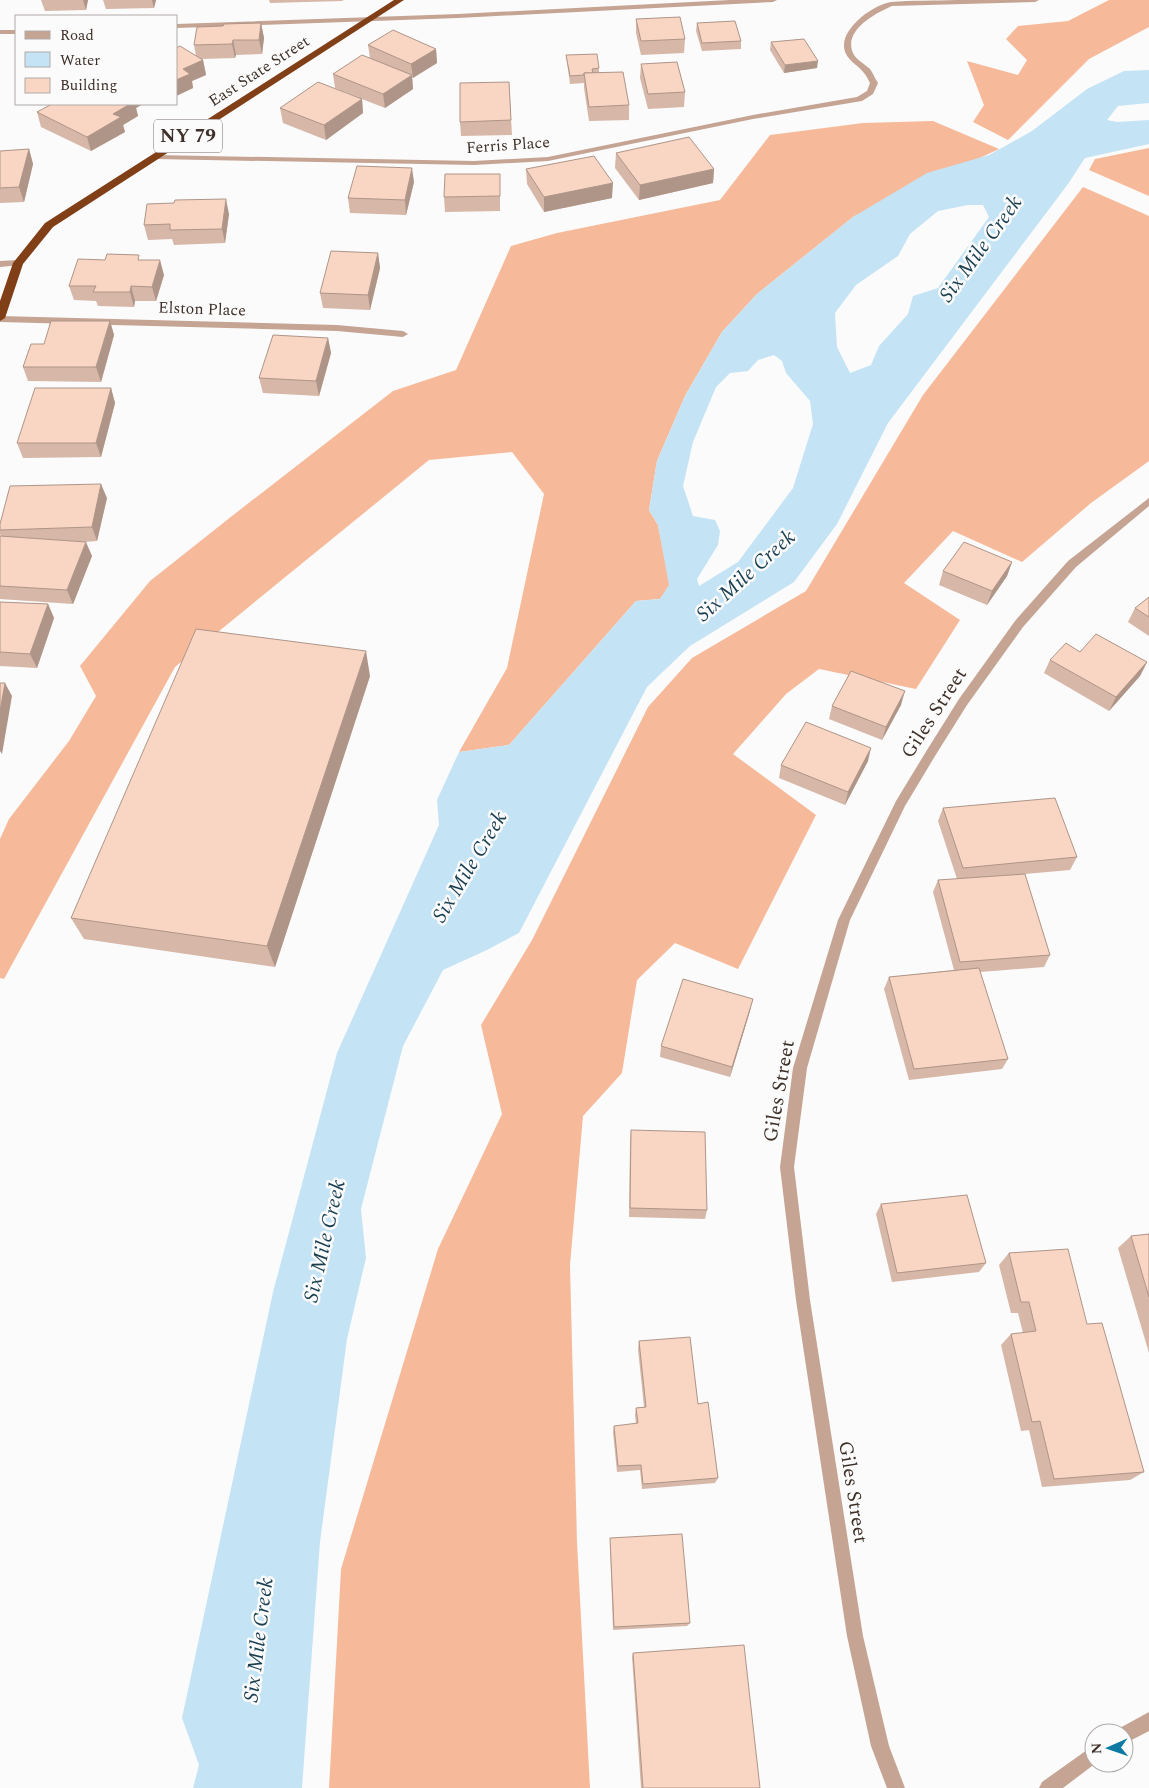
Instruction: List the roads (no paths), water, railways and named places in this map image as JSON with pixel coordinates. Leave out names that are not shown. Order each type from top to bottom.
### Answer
[{"type":"highway","name":"East State Street","points":[[0,318],[18,263],[49,225],[400,0]]},
{"type":"street","points":[[178,26],[716,4],[773,0]]},
{"type":"street","points":[[889,2],[1035,0]]},
{"type":"street","name":"Ferris Place","points":[[155,157],[474,163],[540,160],[753,117],[858,99],[870,92],[874,83],[867,71],[849,52],[847,40],[854,29],[873,10],[889,2]]},
{"type":"street","points":[[0,32],[15,32]]},
{"type":"street","points":[[0,264],[18,263]]},
{"type":"street","name":"Elston Place","points":[[0,318],[337,328],[403,334]]},
{"type":"street","name":"Giles Street","points":[[896,1788],[880,1746],[855,1636],[803,1300],[787,1167],[800,1068],[844,920],[900,804],[931,752],[963,702],[1025,618],[1072,564],[1149,501]]},
{"type":"street","points":[[1134,1729],[1149,1721]]},
{"type":"street","points":[[1048,1788],[1084,1761]]},
{"type":"water","name":"Six Mile Creek","points":[[1149,70],[1149,103],[1118,106],[1107,120],[1117,122],[1149,120],[1149,144],[1085,158],[1068,184],[888,423],[837,524],[794,582],[690,646],[647,687],[519,933],[443,970],[403,1046],[361,1209],[366,1258],[347,1339],[320,1542],[302,1788],[193,1788],[199,1765],[182,1718],[273,1292],[337,1053],[439,825],[437,800],[459,752],[509,745],[636,601],[660,599],[669,585],[658,525],[649,510],[657,461],[685,396],[722,332],[757,294],[853,217],[927,173],[989,155],[1032,131],[1087,89],[1124,71]],"holes":[[[968,205],[983,205],[989,217],[938,288],[913,296],[908,314],[879,346],[871,365],[850,373],[837,347],[835,313],[856,285],[898,256],[910,234],[938,211]],[[774,355],[782,361],[786,373],[810,401],[813,424],[793,488],[738,562],[699,586],[697,579],[718,545],[720,531],[715,520],[693,516],[683,486],[693,442],[716,387],[730,373],[748,371],[758,360]]]}]
